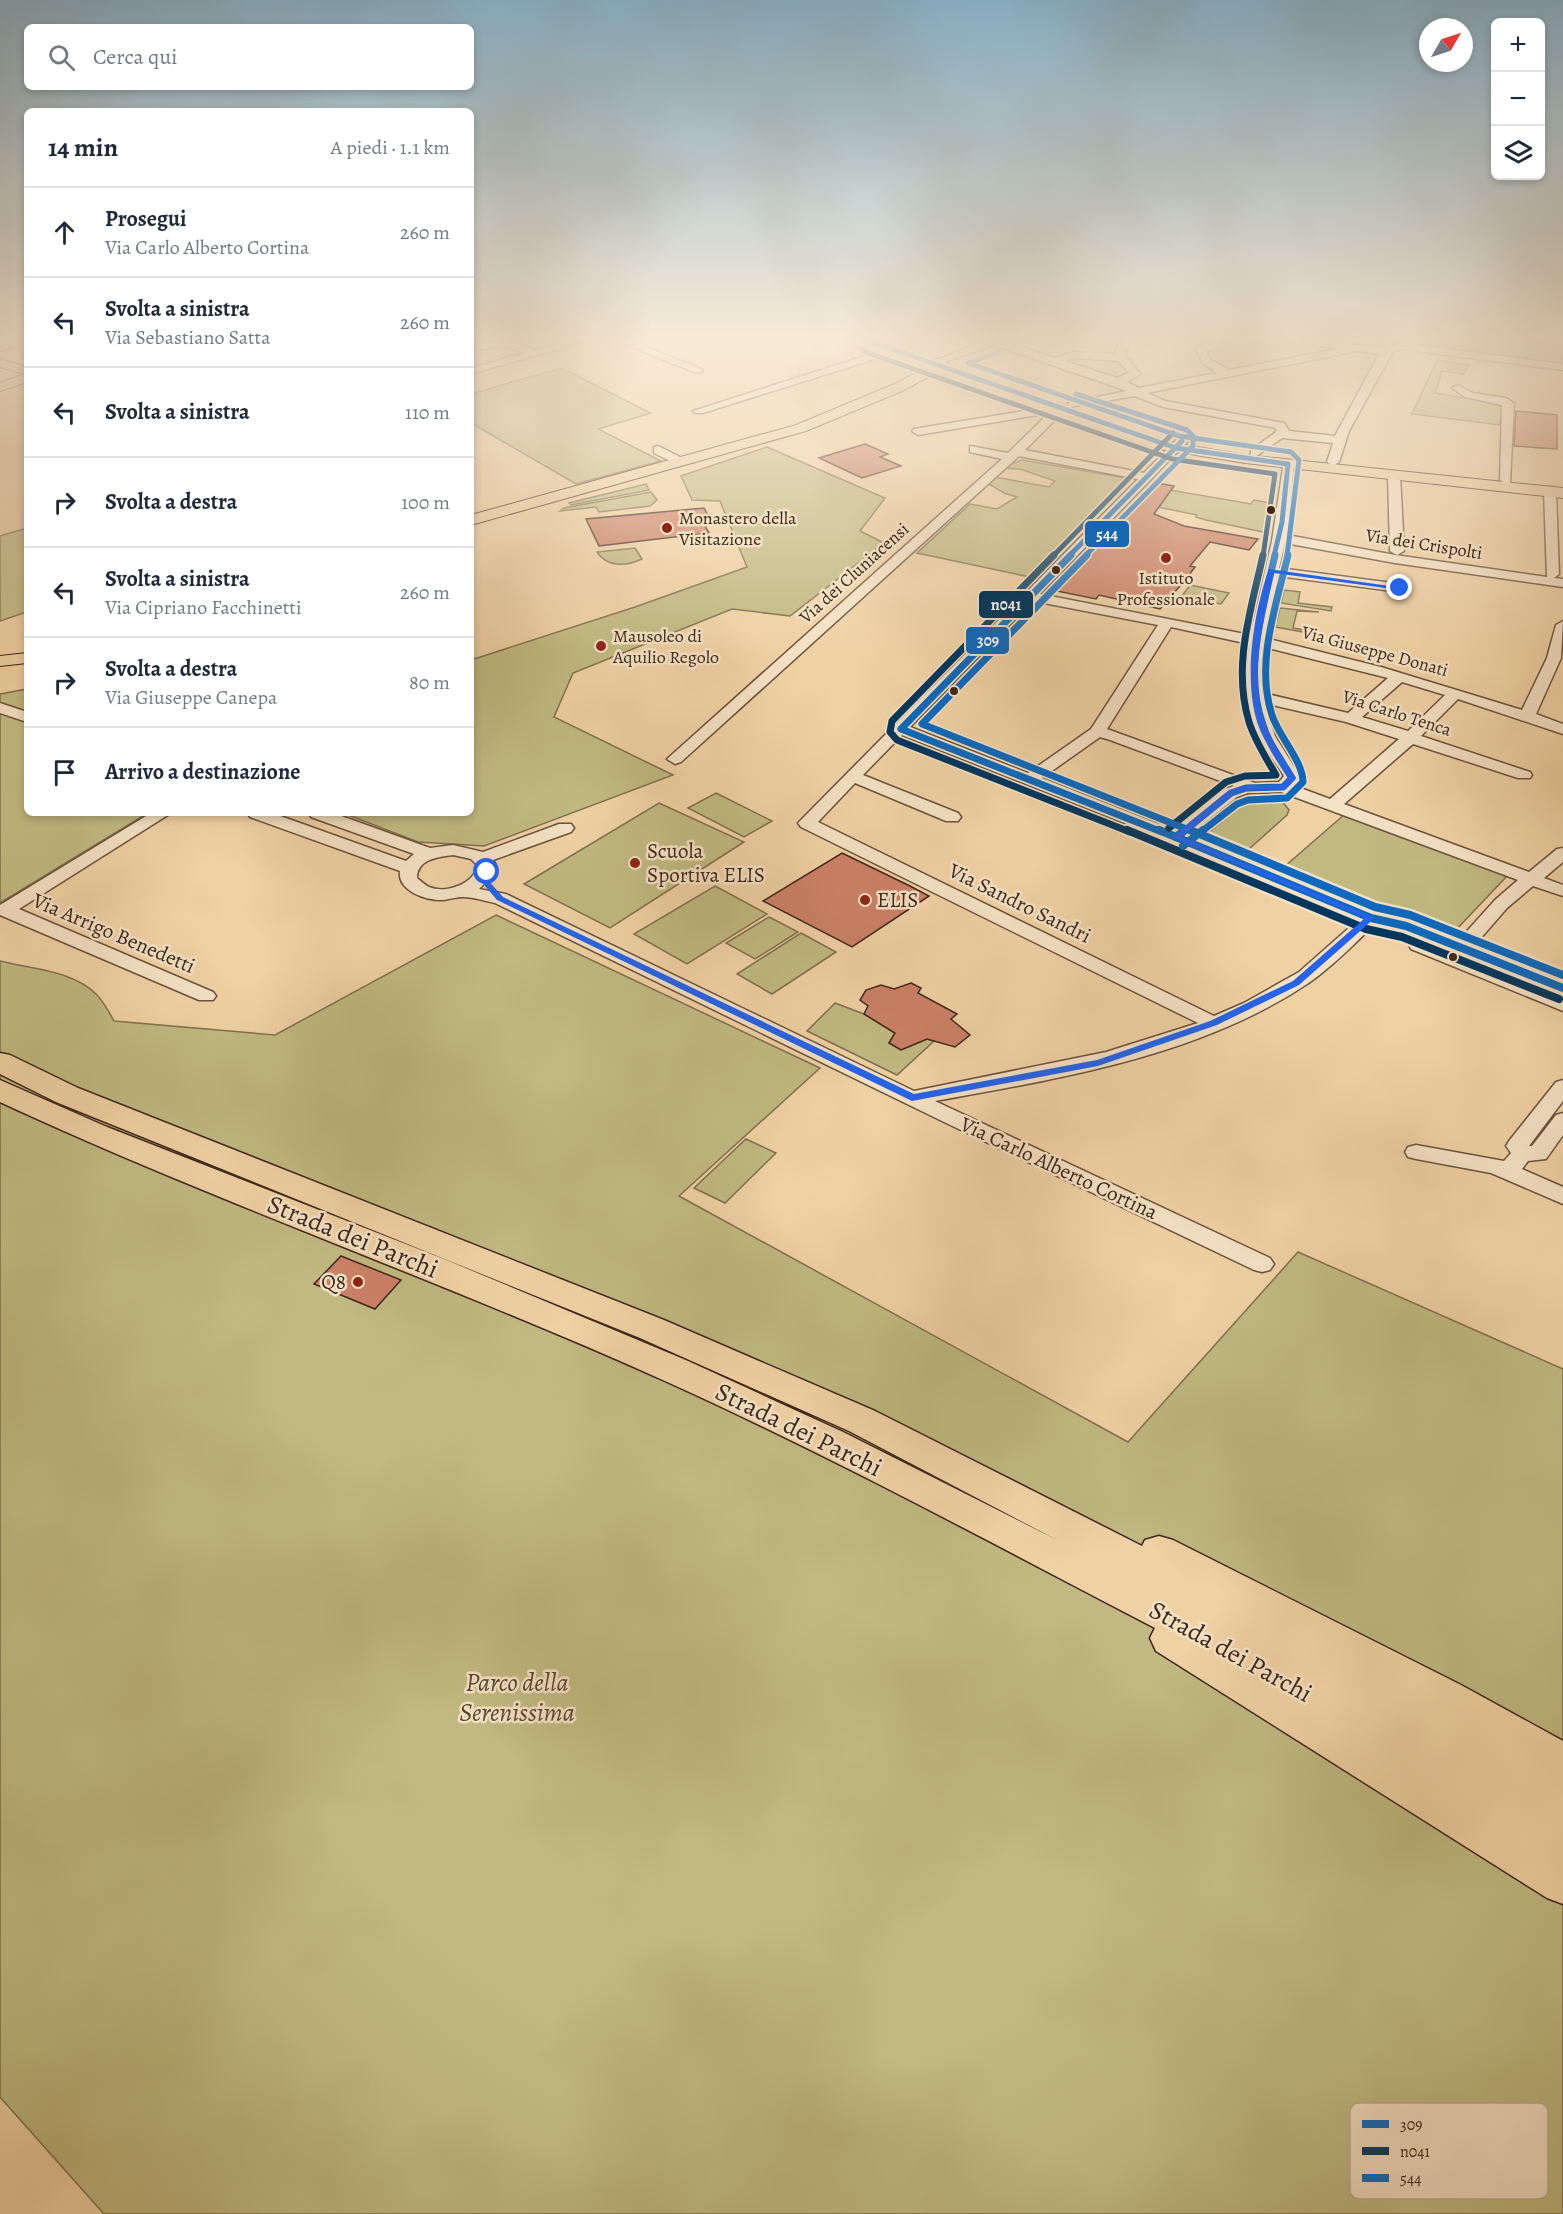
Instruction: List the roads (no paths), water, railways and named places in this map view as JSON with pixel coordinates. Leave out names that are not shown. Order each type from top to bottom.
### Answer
[{"type":"highway","name":"Strada dei Parchi","points":[[0,1062],[67,1095],[652,1329],[862,1421],[1156,1572],[1563,1804]]},
{"type":"highway","name":"Strada dei Parchi","points":[[0,1090],[96,1134],[432,1268],[676,1371],[830,1442],[1182,1622],[1418,1754],[1563,1841]]},
{"type":"highway","points":[[862,1421],[1007,1478],[1446,1698],[1563,1764]]},
{"type":"highway","points":[[984,1521],[1563,1882]]},
{"type":"main road","points":[[474,519],[742,444]]},
{"type":"main road","points":[[1174,444],[1288,464],[1394,475],[1484,481],[1506,480],[1559,490]]},
{"type":"main road","points":[[1228,453],[1255,453],[1559,490]]},
{"type":"main road","points":[[0,661],[24,658]]},
{"type":"street","name":"Via dei Cluniacensi","points":[[675,759],[1022,444]]},
{"type":"street","points":[[1255,453],[1266,444]]},
{"type":"street","points":[[1334,462],[1338,444]]},
{"type":"street","points":[[1506,480],[1507,444]]},
{"type":"street","points":[[952,817],[854,777],[1179,445]]},
{"type":"street","points":[[974,449],[1147,477]]},
{"type":"street","points":[[658,450],[680,462]]},
{"type":"street","points":[[1283,787],[1291,781],[1292,777],[1267,737],[1256,696],[1255,640],[1280,534],[1288,464]]},
{"type":"street","points":[[1394,475],[1397,552]]},
{"type":"street","points":[[1559,490],[1559,578]]},
{"type":"street","name":"Via dei Crispolti","points":[[1280,534],[1559,578]]},
{"type":"street","name":"Via dei Crispolti","points":[[1280,534],[1395,559],[1559,578]]},
{"type":"street","points":[[1272,571],[1400,588]]},
{"type":"street","name":"Via Giuseppe Donati","points":[[1031,597],[1255,640],[1456,693],[1563,729]]},
{"type":"street","points":[[1037,782],[1097,732],[1167,622]]},
{"type":"street","points":[[1527,716],[1554,658],[1563,625]]},
{"type":"street","points":[[1351,718],[1399,677]]},
{"type":"street","points":[[1333,805],[1411,737],[1456,693]]},
{"type":"street","name":"Via Carlo Tenca","points":[[1256,696],[1351,718],[1524,775]]},
{"type":"street","points":[[0,708],[24,716]]},
{"type":"street","points":[[901,729],[1176,837],[1371,918],[1406,926],[1563,988]]},
{"type":"street","points":[[1097,732],[1115,736],[1251,787]]},
{"type":"street","points":[[1037,782],[1115,736]]},
{"type":"street","name":"Via Sandro Sandri","points":[[854,777],[807,823],[1213,1023]]},
{"type":"street","points":[[1176,837],[1225,796],[1239,789],[1283,787],[1563,891]]},
{"type":"street","name":"Via Arrigo Benedetti","points":[[159,816],[11,913],[206,996]]},
{"type":"street","points":[[264,816],[409,868],[414,862],[429,854],[441,851],[465,851],[482,858],[487,865],[487,872],[483,879]]},
{"type":"street","points":[[306,831],[321,816]]},
{"type":"street","points":[[325,816],[429,854]]},
{"type":"street","points":[[482,858],[565,828]]},
{"type":"street","points":[[1462,948],[1501,904],[1563,854]]},
{"type":"street","name":"Via Carlo Alberto Cortina","points":[[409,868],[408,880],[421,890],[441,894],[461,891],[500,898],[912,1098],[1262,1264]]},
{"type":"street","name":"Via Carlo Alberto Cortina","points":[[461,891],[483,879],[500,898]]},
{"type":"street","points":[[912,1098],[1098,1063],[1170,1040],[1213,1023],[1296,983],[1371,918]]},
{"type":"street","points":[[1371,918],[1395,936],[1563,1005]]},
{"type":"street","points":[[1563,1087],[1517,1146],[1523,1153],[1538,1154],[1563,1120]]},
{"type":"street","points":[[1416,1152],[1508,1170],[1563,1196]]},
{"type":"street","points":[[1508,1170],[1523,1153]]},
{"type":"place","name":"Monastero della Visitazione","points":[[667,528]]},
{"type":"place","name":"Istituto Professionale","points":[[1166,558]]},
{"type":"place","name":"Mausoleo di Aquilio Regolo","points":[[601,646]]},
{"type":"place","name":"Scuola Sportiva ELIS","points":[[635,863]]},
{"type":"place","name":"ELIS","points":[[865,900]]},
{"type":"place","name":"Q8","points":[[358,1282]]},
{"type":"park label","name":"Parco della Serenissima","points":[[517,1696]]}]
